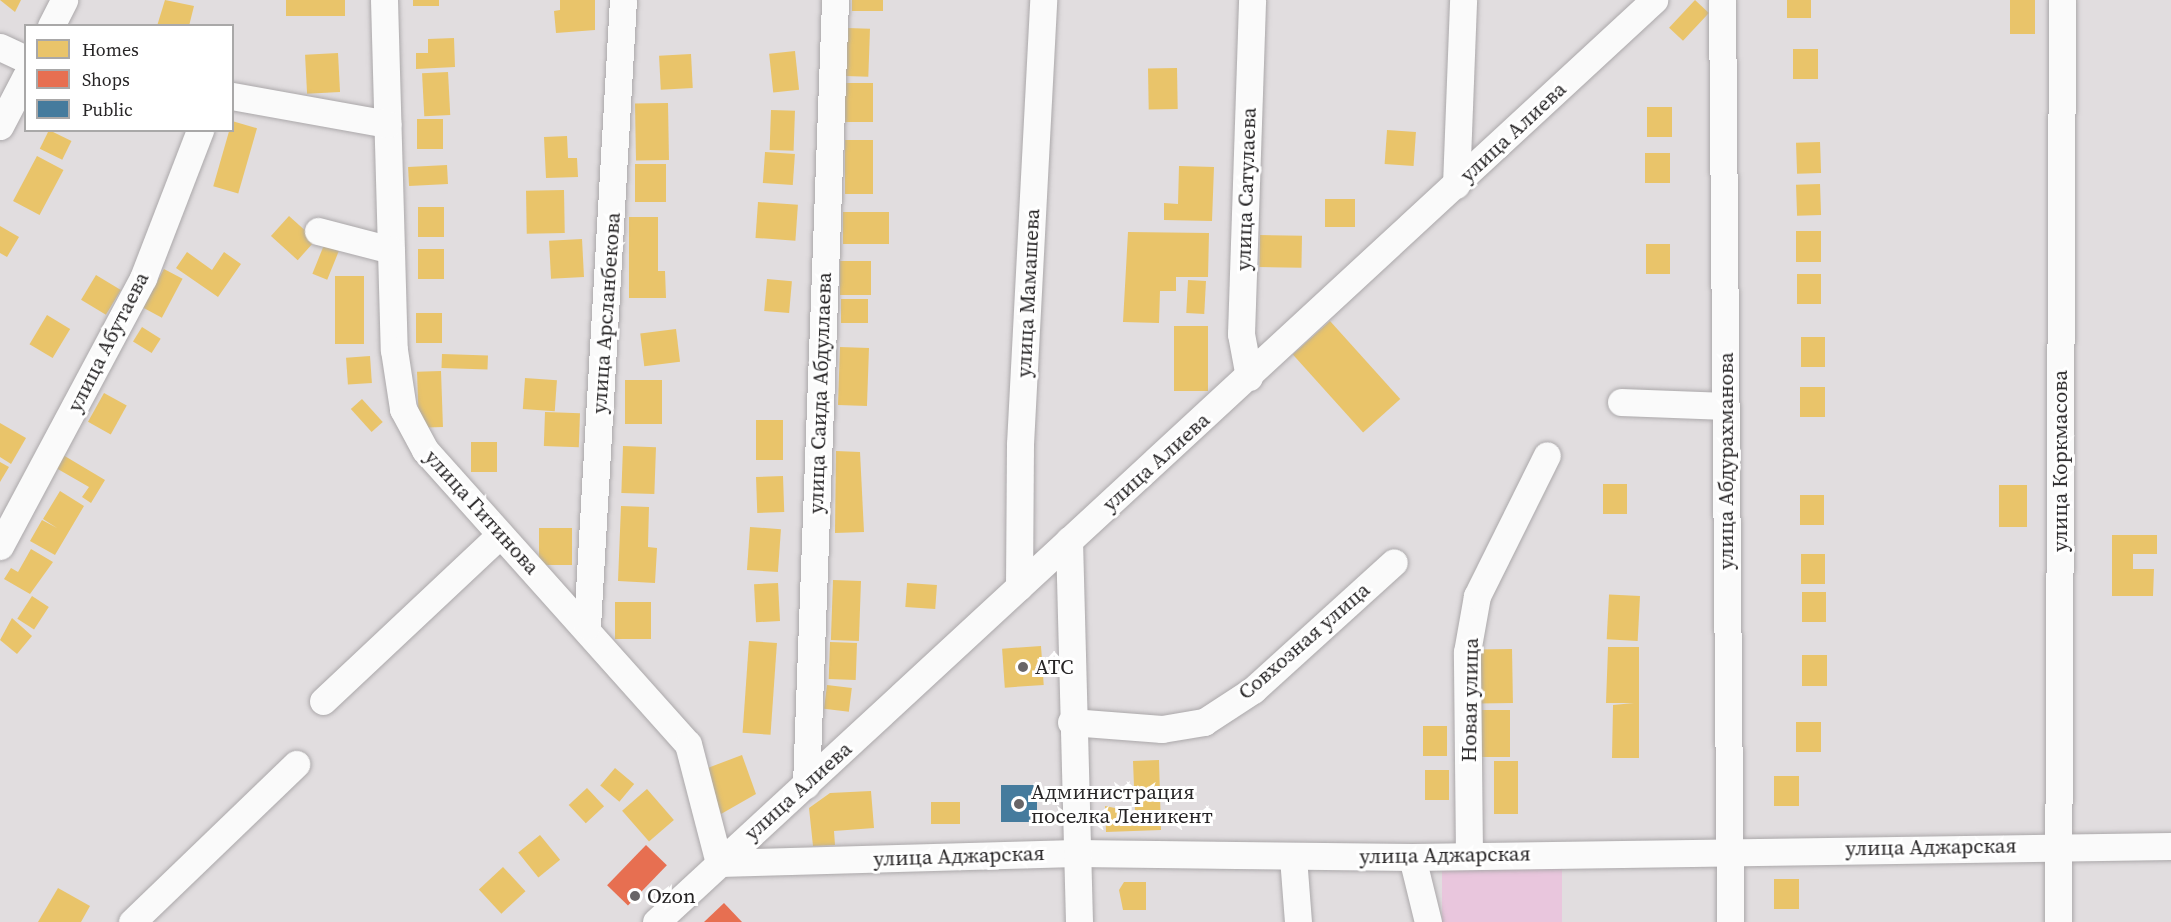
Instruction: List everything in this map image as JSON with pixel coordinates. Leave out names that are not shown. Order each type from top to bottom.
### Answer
[{"type":"street","points":[[52,24],[64,0]]},
{"type":"street","name":"улица Гитинова","points":[[384,0],[394,350],[403,409],[425,450],[500,535],[587,626],[688,744],[719,863]]},
{"type":"street","name":"улица Арсланбекова","points":[[587,626],[622,0]]},
{"type":"street","name":"улица Саида Абдуллаева","points":[[806,785],[835,0]]},
{"type":"street","name":"улица Мамашева","points":[[1019,587],[1020,444],[1043,0]]},
{"type":"street","name":"улица Сатулаева","points":[[1250,377],[1241,334],[1252,0]]},
{"type":"street","points":[[1456,185],[1463,0]]},
{"type":"street","name":"улица Алиева","points":[[656,922],[1250,377],[1654,0]]},
{"type":"street","name":"улица Абдурахманова","points":[[1722,0],[1730,922]]},
{"type":"street","name":"улица Коркмасова","points":[[2058,922],[2062,0]]},
{"type":"street","points":[[0,47],[24,58]]},
{"type":"street","points":[[0,126],[24,80]]},
{"type":"street","points":[[234,96],[388,124]]},
{"type":"street","name":"улица Абутаева","points":[[0,546],[143,278],[199,132]]},
{"type":"street","points":[[318,231],[391,250]]},
{"type":"street","points":[[1620,402],[1726,406]]},
{"type":"street","name":"Новая улица","points":[[1469,855],[1467,652],[1478,596],[1546,455]]},
{"type":"street","points":[[323,701],[500,535]]},
{"type":"street","points":[[1070,540],[1071,722],[1080,922]]},
{"type":"street","name":"Совхозная улица","points":[[1071,722],[1162,729],[1204,722],[1253,690],[1394,562]]},
{"type":"street","points":[[132,922],[297,764]]},
{"type":"street","name":"улица Аджарская","points":[[719,863],[1076,853],[1412,857],[2057,844],[2171,846]]},
{"type":"street","points":[[1293,857],[1298,922]]},
{"type":"street","points":[[1412,857],[1428,922]]},
{"type":"shaded area","points":[[1442,867],[1562,867],[1562,922],[1442,922]]},
{"type":"building: Homes","points":[[0,0],[21,0],[15,12]]},
{"type":"building: Homes","points":[[165,0],[194,6],[190,24],[158,24]]},
{"type":"building: Homes","points":[[286,0],[345,0],[345,16],[286,16]]},
{"type":"building: Homes","points":[[413,0],[439,0],[439,6],[413,6]]},
{"type":"building: Homes","points":[[560,0],[595,0],[595,30],[556,33],[554,11],[560,10]]},
{"type":"building: Homes","points":[[852,0],[883,0],[883,11],[852,11]]},
{"type":"building: Homes","points":[[1695,0],[1709,13],[1683,41],[1669,28]]},
{"type":"building: Homes","points":[[1787,0],[1811,0],[1811,18],[1787,18]]},
{"type":"building: Homes","points":[[2010,0],[2035,0],[2035,34],[2010,34]]},
{"type":"building: Homes","points":[[847,28],[870,29],[868,77],[845,76]]},
{"type":"building: Homes","points":[[454,38],[455,67],[416,69],[416,53],[428,53],[428,39]]},
{"type":"building: Homes","points":[[1793,49],[1818,49],[1818,79],[1793,79]]},
{"type":"building: Homes","points":[[795,51],[799,90],[773,93],[769,54]]},
{"type":"building: Homes","points":[[338,53],[340,92],[307,94],[305,55]]},
{"type":"building: Homes","points":[[691,54],[693,88],[661,90],[659,56]]},
{"type":"building: Homes","points":[[1177,68],[1178,109],[1149,109],[1148,69]]},
{"type":"building: Homes","points":[[448,72],[450,115],[424,116],[422,73]]},
{"type":"building: Homes","points":[[845,83],[873,83],[873,122],[845,122]]},
{"type":"building: Homes","points":[[668,103],[669,160],[636,161],[635,104]]},
{"type":"building: Homes","points":[[1647,107],[1672,107],[1672,137],[1647,137]]},
{"type":"building: Homes","points":[[771,110],[795,111],[794,151],[770,150]]},
{"type":"building: Homes","points":[[417,119],[443,119],[443,149],[417,149]]},
{"type":"building: Homes","points":[[234,122],[257,128],[238,194],[213,186],[229,132],[234,132]]},
{"type":"building: Homes","points":[[1387,130],[1416,132],[1414,166],[1385,164]]},
{"type":"building: Homes","points":[[48,132],[53,132],[71,141],[62,160],[40,149]]},
{"type":"building: Homes","points":[[567,136],[568,158],[577,158],[578,177],[546,178],[544,137]]},
{"type":"building: Homes","points":[[845,140],[873,140],[873,194],[845,194]]},
{"type":"building: Homes","points":[[1820,142],[1821,173],[1797,174],[1796,143]]},
{"type":"building: Homes","points":[[765,152],[795,154],[793,185],[763,183]]},
{"type":"building: Homes","points":[[1645,153],[1670,153],[1670,183],[1645,183]]},
{"type":"building: Homes","points":[[37,156],[63,170],[40,215],[13,201]]},
{"type":"building: Homes","points":[[635,164],[666,164],[666,202],[635,202]]},
{"type":"building: Homes","points":[[447,165],[448,184],[409,186],[408,167]]},
{"type":"building: Homes","points":[[1179,166],[1214,167],[1212,221],[1164,220],[1164,203],[1178,204]]},
{"type":"building: Homes","points":[[1820,184],[1821,215],[1797,216],[1796,185]]},
{"type":"building: Homes","points":[[564,190],[565,233],[527,234],[526,191]]},
{"type":"building: Homes","points":[[1325,199],[1355,199],[1355,227],[1325,227]]},
{"type":"building: Homes","points":[[758,202],[798,205],[795,241],[755,238]]},
{"type":"building: Homes","points":[[418,207],[444,207],[444,237],[418,237]]},
{"type":"building: Homes","points":[[843,212],[889,212],[889,244],[843,244]]},
{"type":"building: Homes","points":[[289,216],[316,240],[298,260],[271,236]]},
{"type":"building: Homes","points":[[629,217],[658,217],[658,271],[665,271],[666,298],[629,298]]},
{"type":"building: Homes","points":[[0,226],[19,237],[7,257],[0,253]]},
{"type":"building: Homes","points":[[1796,231],[1821,231],[1821,262],[1796,262]]},
{"type":"building: Homes","points":[[1128,232],[1209,233],[1208,277],[1176,277],[1176,291],[1160,291],[1159,323],[1123,322]]},
{"type":"building: Homes","points":[[1260,235],[1302,236],[1301,268],[1259,267]]},
{"type":"building: Homes","points":[[582,239],[584,277],[551,279],[549,241]]},
{"type":"building: Homes","points":[[1646,244],[1670,244],[1670,274],[1646,274]]},
{"type":"building: Homes","points":[[324,245],[339,251],[327,280],[312,274]]},
{"type":"building: Homes","points":[[418,249],[444,249],[444,279],[418,279]]},
{"type":"building: Homes","points":[[187,252],[212,270],[224,252],[241,264],[218,297],[176,268]]},
{"type":"building: Homes","points":[[840,261],[871,261],[871,295],[840,295]]},
{"type":"building: Homes","points":[[164,269],[183,279],[162,318],[143,308]]},
{"type":"building: Homes","points":[[1797,274],[1821,274],[1821,304],[1797,304]]},
{"type":"building: Homes","points":[[96,275],[121,290],[106,315],[81,300]]},
{"type":"building: Homes","points":[[335,276],[364,276],[364,344],[335,344]]},
{"type":"building: Homes","points":[[767,279],[792,281],[789,313],[764,311]]},
{"type":"building: Homes","points":[[1188,280],[1206,281],[1204,314],[1186,313]]},
{"type":"building: Homes","points":[[841,299],[868,299],[868,323],[841,323]]},
{"type":"building: Homes","points":[[416,313],[442,313],[442,343],[416,343]]},
{"type":"building: Homes","points":[[47,315],[70,329],[53,358],[29,344]]},
{"type":"building: Homes","points":[[1330,321],[1400,399],[1363,432],[1293,354]]},
{"type":"building: Homes","points":[[1174,326],[1208,326],[1208,391],[1174,391]]},
{"type":"building: Homes","points":[[142,327],[161,339],[152,353],[133,341]]},
{"type":"building: Homes","points":[[676,329],[680,362],[644,366],[640,333]]},
{"type":"building: Homes","points":[[1801,337],[1825,337],[1825,367],[1801,367]]},
{"type":"building: Homes","points":[[840,347],[869,348],[867,406],[838,405]]},
{"type":"building: Homes","points":[[442,354],[488,356],[487,370],[442,368]]},
{"type":"building: Homes","points":[[370,356],[372,383],[348,385],[346,358]]},
{"type":"building: Homes","points":[[441,371],[443,427],[419,428],[417,372]]},
{"type":"building: Homes","points":[[525,378],[557,380],[555,411],[523,409]]},
{"type":"building: Homes","points":[[625,380],[662,380],[662,424],[625,424]]},
{"type":"building: Homes","points":[[1800,387],[1825,387],[1825,417],[1800,417]]},
{"type":"building: Homes","points":[[104,393],[127,406],[111,434],[88,422]]},
{"type":"building: Homes","points":[[362,399],[383,422],[372,432],[351,409]]},
{"type":"building: Homes","points":[[545,412],[580,413],[579,447],[544,446]]},
{"type":"building: Homes","points":[[756,420],[783,420],[783,460],[756,460]]},
{"type":"building: Homes","points":[[0,423],[26,438],[11,464],[0,457]]},
{"type":"building: Homes","points":[[471,442],[497,442],[497,472],[471,472]]},
{"type":"building: Homes","points":[[623,446],[656,447],[654,494],[621,493]]},
{"type":"building: Homes","points":[[836,451],[860,452],[864,532],[835,533]]},
{"type":"building: Homes","points":[[63,455],[105,480],[91,503],[82,497],[89,487],[56,468]]},
{"type":"building: Homes","points":[[0,462],[9,467],[0,482]]},
{"type":"building: Homes","points":[[783,476],[784,512],[757,513],[756,477]]},
{"type":"building: Homes","points":[[1603,484],[1627,484],[1627,514],[1603,514]]},
{"type":"building: Homes","points":[[1999,485],[2027,485],[2027,527],[1999,527]]},
{"type":"building: Homes","points":[[60,491],[84,506],[55,555],[30,541],[42,520],[57,528],[43,519]]},
{"type":"building: Homes","points":[[1800,495],[1824,495],[1824,525],[1800,525]]},
{"type":"building: Homes","points":[[621,506],[649,507],[648,547],[657,548],[655,583],[618,581]]},
{"type":"building: Homes","points":[[750,527],[781,529],[778,572],[747,570]]},
{"type":"building: Homes","points":[[539,528],[572,528],[572,565],[539,565]]},
{"type":"building: Homes","points":[[2112,535],[2157,535],[2157,554],[2133,554],[2133,569],[2154,569],[2153,596],[2112,596]]},
{"type":"building: Homes","points":[[31,549],[53,562],[30,594],[4,579],[11,568],[18,572]]},
{"type":"building: Homes","points":[[1801,554],[1825,554],[1825,584],[1801,584]]},
{"type":"building: Homes","points":[[833,580],[861,581],[859,641],[831,640]]},
{"type":"building: Homes","points":[[778,583],[780,621],[756,622],[754,584]]},
{"type":"building: Homes","points":[[907,583],[937,585],[935,609],[905,607]]},
{"type":"building: Homes","points":[[1802,592],[1826,592],[1826,622],[1802,622]]},
{"type":"building: Homes","points":[[1609,594],[1640,596],[1638,641],[1607,639]]},
{"type":"building: Homes","points":[[32,596],[49,607],[34,630],[17,619]]},
{"type":"building: Homes","points":[[615,602],[651,602],[651,639],[615,639]]},
{"type":"building: Homes","points":[[12,618],[32,636],[17,654],[0,640]]},
{"type":"building: Homes","points":[[749,641],[777,643],[771,735],[743,733]]},
{"type":"building: Homes","points":[[830,642],[857,643],[856,680],[829,679]]},
{"type":"building: Homes","name":"АТС","points":[[1041,646],[1044,685],[1005,688],[1002,649]]},
{"type":"building: Homes","points":[[1608,647],[1639,647],[1639,758],[1612,758],[1613,705],[1634,703],[1606,703]]},
{"type":"building: Homes","points":[[1512,649],[1513,703],[1478,704],[1477,650]]},
{"type":"building: Homes","points":[[1802,655],[1827,655],[1827,686],[1802,686]]},
{"type":"building: Homes","points":[[827,685],[852,688],[849,712],[824,709]]},
{"type":"building: Homes","points":[[1480,710],[1510,710],[1510,757],[1480,757]]},
{"type":"building: Homes","points":[[1796,722],[1821,722],[1821,752],[1796,752]]},
{"type":"building: Homes","points":[[1423,726],[1447,726],[1447,756],[1423,756]]},
{"type":"building: Homes","points":[[742,755],[756,794],[721,814],[705,769]]},
{"type":"building: Homes","points":[[1159,760],[1161,830],[1106,832],[1105,806],[1135,812],[1133,761]]},
{"type":"building: Homes","points":[[1494,761],[1518,761],[1518,814],[1494,814]]},
{"type":"building: Homes","points":[[615,768],[634,784],[619,802],[600,786]]},
{"type":"building: Homes","points":[[1425,770],[1449,770],[1449,800],[1425,800]]},
{"type":"building: Homes","points":[[1774,776],[1799,776],[1799,806],[1774,806]]},
{"type":"building: Homes","points":[[587,788],[604,806],[586,823],[569,805]]},
{"type":"building: Homes","points":[[647,789],[674,820],[649,842],[622,811]]},
{"type":"building: Homes","points":[[871,791],[874,828],[834,831],[835,845],[813,846],[809,808],[830,793]]},
{"type":"building: Homes","points":[[931,802],[960,802],[960,824],[931,824]]},
{"type":"building: Homes","points":[[540,835],[560,860],[538,877],[518,853]]},
{"type":"building: Homes","points":[[503,867],[526,891],[501,914],[479,890]]},
{"type":"building: Homes","points":[[1774,879],[1799,879],[1799,909],[1774,909]]},
{"type":"building: Homes","points":[[1124,882],[1146,882],[1146,910],[1123,910],[1119,890]]},
{"type":"building: Homes","points":[[58,888],[90,906],[81,922],[38,922]]},
{"type":"building: Shops","points":[[646,845],[667,865],[628,905],[607,885]]},
{"type":"building: Shops","points":[[724,903],[742,922],[704,922]]},
{"type":"building: Public","name":"Администрация поселка Леникент","points":[[1001,785],[1037,785],[1037,822],[1001,822]]},
{"type":"place","name":"АТС","points":[[1023,667]]},
{"type":"place","name":"Администрация поселка Леникент","points":[[1019,804]]},
{"type":"place","name":"Ozon","points":[[635,896]]}]
